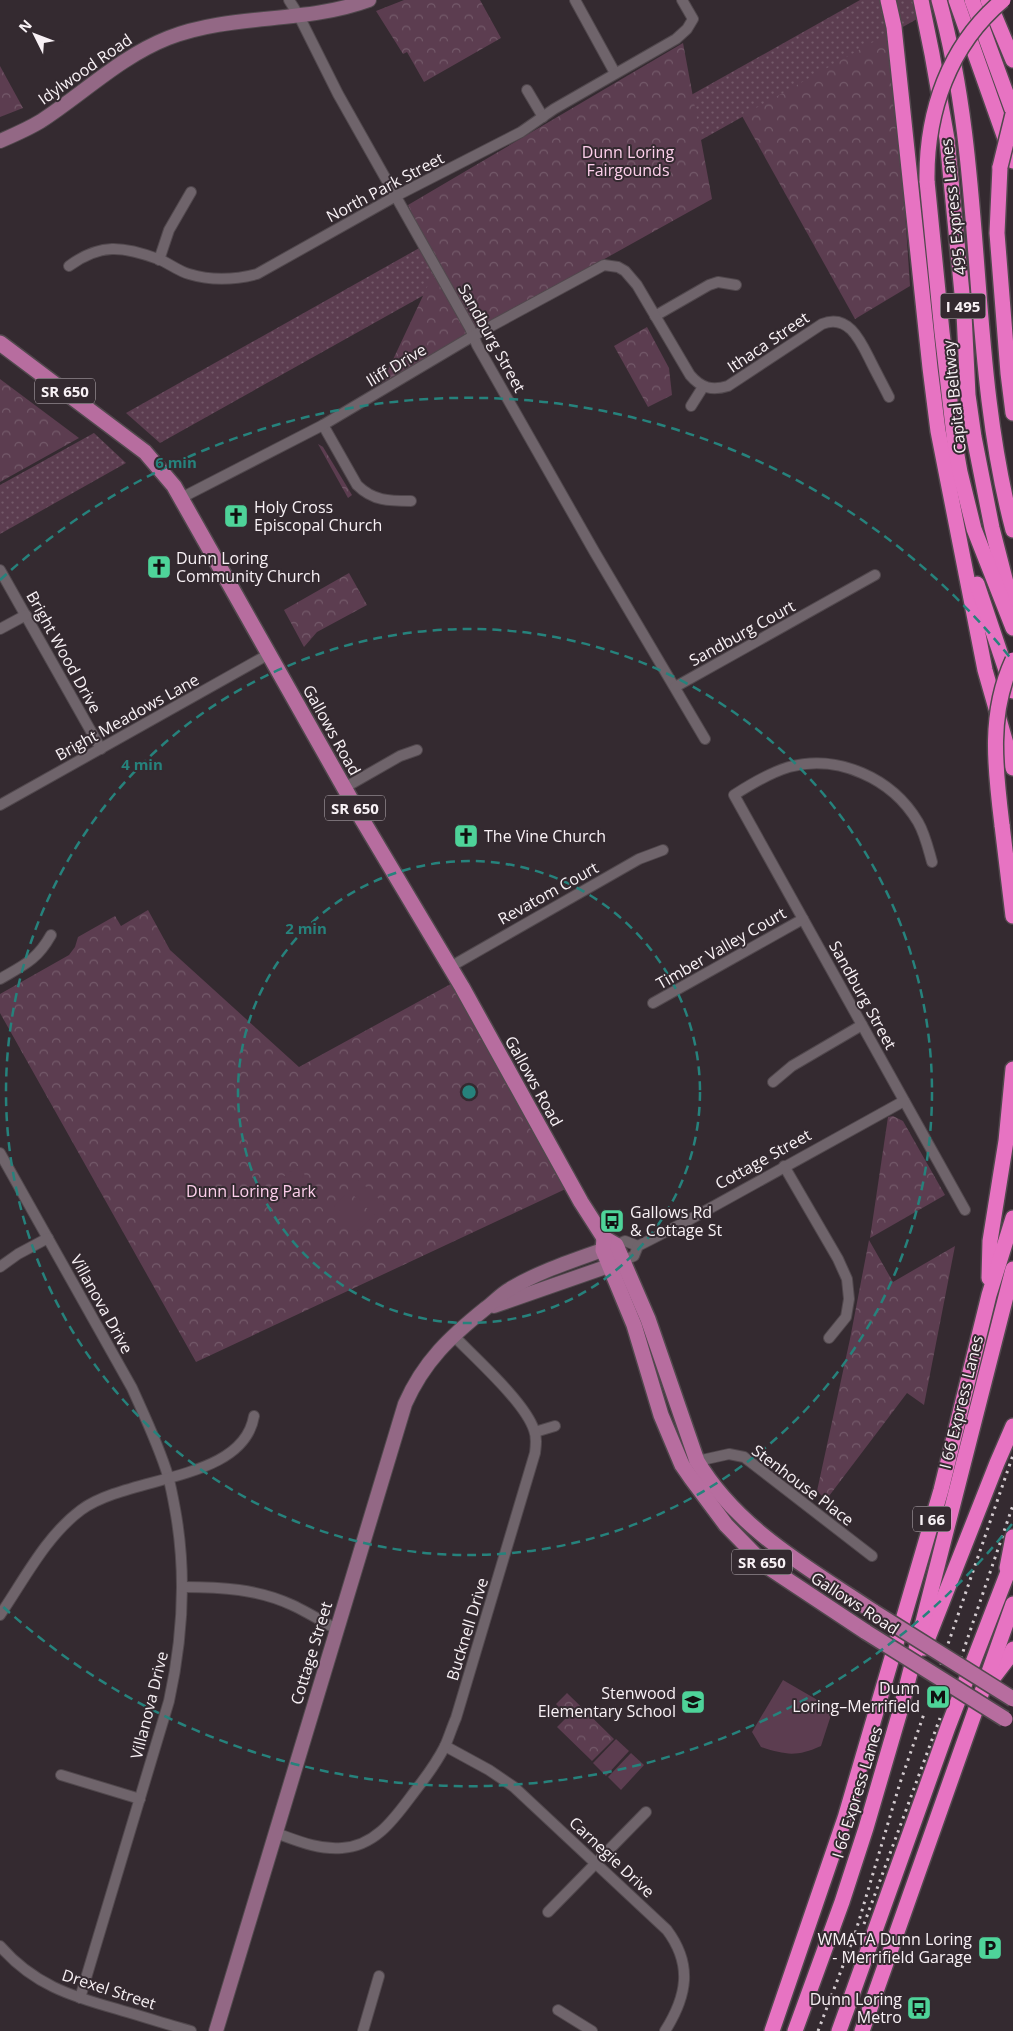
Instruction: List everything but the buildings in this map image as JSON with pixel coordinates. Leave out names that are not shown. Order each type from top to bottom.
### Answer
[{"type":"highway","points":[[888,0],[895,37],[938,431],[985,670],[1013,768]]},
{"type":"highway","name":"Capital Beltway","points":[[921,0],[947,139],[964,314],[968,395],[974,437],[994,536],[1013,610]]},
{"type":"highway","name":"495 Express Lanes","points":[[938,0],[955,77],[966,146],[994,433],[1006,503],[1013,530]]},
{"type":"highway","points":[[956,0],[1006,164]]},
{"type":"highway","points":[[972,0],[1013,113],[997,233],[1008,373],[1013,412]]},
{"type":"highway","points":[[988,0],[1013,60]]},
{"type":"highway","points":[[1003,0],[986,16],[962,46],[943,83],[936,103],[929,142],[928,181],[942,332],[960,472],[974,528],[1013,628]]},
{"type":"highway","points":[[958,525],[1013,691]]},
{"type":"highway","points":[[1013,660],[1002,689],[995,724],[994,759],[1013,916]]},
{"type":"highway","points":[[989,1295],[990,1241],[1006,1141],[1013,1069]]},
{"type":"highway","name":"I 66","points":[[772,2031],[845,1818],[941,1490],[989,1295],[1013,1218]]},
{"type":"highway","name":"I 66 Express Lanes","points":[[795,2031],[860,1846],[901,1708],[1013,1269]]},
{"type":"highway","points":[[998,1328],[1013,1301]]},
{"type":"highway","points":[[901,1708],[1011,1431]]},
{"type":"highway","points":[[1004,1585],[1013,1537]]},
{"type":"highway","points":[[839,2031],[948,1727],[1013,1559]]},
{"type":"highway","points":[[862,2031],[1013,1604]]},
{"type":"highway","points":[[981,1693],[1013,1649]]},
{"type":"main road","name":"Gallows Road","points":[[0,343],[145,452],[182,498],[344,788],[450,967],[572,1186],[608,1244],[658,1346],[698,1461],[717,1490],[750,1525],[782,1551],[874,1612],[1013,1699]]},
{"type":"main road","name":"Gallows Road","points":[[617,1263],[661,1415],[682,1465],[726,1525],[765,1565],[866,1632],[1009,1722]]},
{"type":"street","name":"Sandburg Street","points":[[289,0],[338,94],[473,336],[594,551],[675,687]]},
{"type":"street","name":"Idylwood Road","points":[[0,141],[39,122],[110,69],[156,43],[184,33],[216,25],[299,16],[346,7],[369,0]]},
{"type":"street","points":[[575,0],[615,73]]},
{"type":"street","name":"North Park Street","points":[[68,266],[84,255],[105,248],[129,250],[159,260],[187,274],[206,279],[235,279],[257,274],[396,196],[521,132],[615,73],[679,36],[687,29],[692,19],[682,0]]},
{"type":"street","points":[[527,90],[543,117]]},
{"type":"street","points":[[159,260],[169,230],[191,192]]},
{"type":"street","name":"Iliff Drive","points":[[182,498],[322,425],[473,336],[597,267],[611,265],[625,271],[637,285],[655,316]]},
{"type":"street","points":[[691,406],[703,387],[690,375],[671,346],[655,316],[709,285],[718,282],[736,285]]},
{"type":"street","name":"Ithaca Street","points":[[703,387],[712,389],[728,386],[822,324],[835,321],[843,323],[856,334],[889,397]]},
{"type":"street","points":[[322,425],[357,485],[364,492],[383,501],[411,501]]},
{"type":"street","name":"Bright Wood Drive","points":[[0,570],[101,749]]},
{"type":"street","name":"Sandburg Court","points":[[675,687],[875,575]]},
{"type":"street","points":[[0,629],[26,615]]},
{"type":"street","name":"Bright Meadows Lane","points":[[0,805],[269,654]]},
{"type":"street","points":[[675,687],[705,739]]},
{"type":"street","points":[[344,788],[400,756],[417,750]]},
{"type":"street","name":"Sandburg Street","points":[[932,862],[925,837],[909,809],[886,786],[855,770],[822,764],[790,767],[758,780],[734,796],[965,1210]]},
{"type":"street","name":"Revatom Court","points":[[450,967],[598,881],[639,859],[662,850]]},
{"type":"street","name":"Timber Valley Court","points":[[654,1003],[803,919]]},
{"type":"street","points":[[0,979],[30,962],[42,950],[51,935]]},
{"type":"street","points":[[773,1082],[792,1066],[862,1025]]},
{"type":"street","name":"Cottage Street","points":[[484,1310],[634,1256],[638,1246],[687,1221],[904,1101]]},
{"type":"street","name":"Villanova Drive","points":[[0,1153],[132,1388],[150,1427],[168,1477],[180,1534],[183,1612],[175,1673],[169,1701],[80,1998]]},
{"type":"street","points":[[784,1166],[847,1279],[849,1299],[846,1317],[829,1338]]},
{"type":"street","points":[[0,1267],[7,1261],[48,1238]]},
{"type":"street","name":"Cottage Street","points":[[216,2031],[405,1404],[425,1366],[453,1336],[509,1290],[608,1244],[625,1241],[638,1246]]},
{"type":"street","points":[[453,1336],[519,1405],[531,1422],[535,1432],[555,1426]]},
{"type":"street","points":[[0,1615],[44,1550],[62,1527],[81,1510],[109,1494],[208,1465],[236,1450],[249,1434],[254,1416]]},
{"type":"street","name":"Bucknell Drive","points":[[276,1832],[306,1844],[328,1848],[344,1848],[366,1842],[392,1822],[430,1771],[445,1746],[456,1718],[535,1453],[535,1432]]},
{"type":"street","name":"Stenhouse Place","points":[[682,1465],[729,1454],[744,1457],[872,1556]]},
{"type":"street","points":[[183,1588],[239,1589],[273,1597],[293,1605],[336,1629]]},
{"type":"street","name":"Carnegie Drive","points":[[445,1746],[508,1782],[653,1916],[677,1943],[685,1977],[683,1992],[674,2016],[665,2031]]},
{"type":"street","points":[[61,1775],[140,1799]]},
{"type":"street","points":[[548,1912],[646,1812]]},
{"type":"street","name":"Drexel Street","points":[[0,1946],[10,1957],[37,1979],[63,1993],[191,2031]]},
{"type":"street","points":[[363,2031],[379,1976]]},
{"type":"street","points":[[558,2010],[592,2031]]},
{"type":"green space","points":[[404,0],[480,0],[501,38],[424,82],[407,52],[403,54],[376,11]]},
{"type":"green space","points":[[860,0],[951,0],[160,443],[126,413]]},
{"type":"green space","points":[[889,33],[895,60],[910,286],[855,319],[742,116]]},
{"type":"green space","name":"Dunn Loring Fairgounds","points":[[683,43],[712,199],[382,383],[436,268],[408,205]]},
{"type":"green space","points":[[0,66],[23,108],[0,117]]},
{"type":"green space","points":[[647,327],[669,368],[672,395],[648,407],[614,346]]},
{"type":"green space","points":[[0,379],[79,438],[0,482]]},
{"type":"green space","points":[[94,433],[126,463],[0,534],[0,485]]},
{"type":"green space","points":[[318,444],[323,447],[352,495],[348,498]]},
{"type":"green space","points":[[349,573],[367,605],[317,632],[304,647],[284,610]]},
{"type":"green space","name":"Dunn Loring Park","points":[[148,910],[170,950],[299,1067],[458,980],[572,1186],[196,1362],[0,1013],[0,994],[69,955],[75,947],[78,937],[115,916],[121,926]]},
{"type":"green space","points":[[893,1116],[903,1121],[945,1195],[870,1238],[888,1117]]},
{"type":"green space","points":[[298,1166],[311,1183],[281,1205],[268,1188]]},
{"type":"green space","points":[[359,1180],[384,1204],[374,1215],[349,1191]]},
{"type":"green space","points":[[345,1195],[370,1219],[358,1231],[334,1206]]},
{"type":"green space","points":[[869,1240],[893,1282],[955,1246],[924,1405],[907,1393],[826,1500],[817,1491]]},
{"type":"green space","points":[[783,1680],[833,1709],[821,1746],[813,1750],[791,1754],[777,1752],[761,1747],[752,1732]]},
{"type":"green space","points":[[567,1693],[614,1739],[592,1761],[557,1727],[568,1716],[556,1704]]},
{"type":"green space","points":[[616,1739],[629,1751],[606,1776],[593,1763]]},
{"type":"green space","points":[[631,1753],[644,1765],[621,1790],[608,1777]]},
{"type":"railway","points":[[936,1679],[1013,1455]]},
{"type":"railway","points":[[951,1687],[1013,1505]]},
{"type":"railway","points":[[818,2031],[855,1934],[900,1783],[925,1711]]},
{"type":"railway","points":[[864,1924],[940,1718]]},
{"type":"place","name":"Holy Cross Episcopal Church","points":[[236,516]]},
{"type":"place","name":"Dunn Loring Community Church","points":[[159,567]]},
{"type":"place","name":"The Vine Church","points":[[466,836]]},
{"type":"place","name":"Gallows Rd & Cottage St","points":[[612,1221]]},
{"type":"place","name":"Dunn Loring–Merrifield","points":[[938,1697]]},
{"type":"place","name":"Stenwood Elementary School","points":[[693,1702]]},
{"type":"place","name":"WMATA Dunn Loring - Merrifield Garage","points":[[990,1948]]},
{"type":"place","name":"Dunn Loring Metro","points":[[919,2008]]}]
